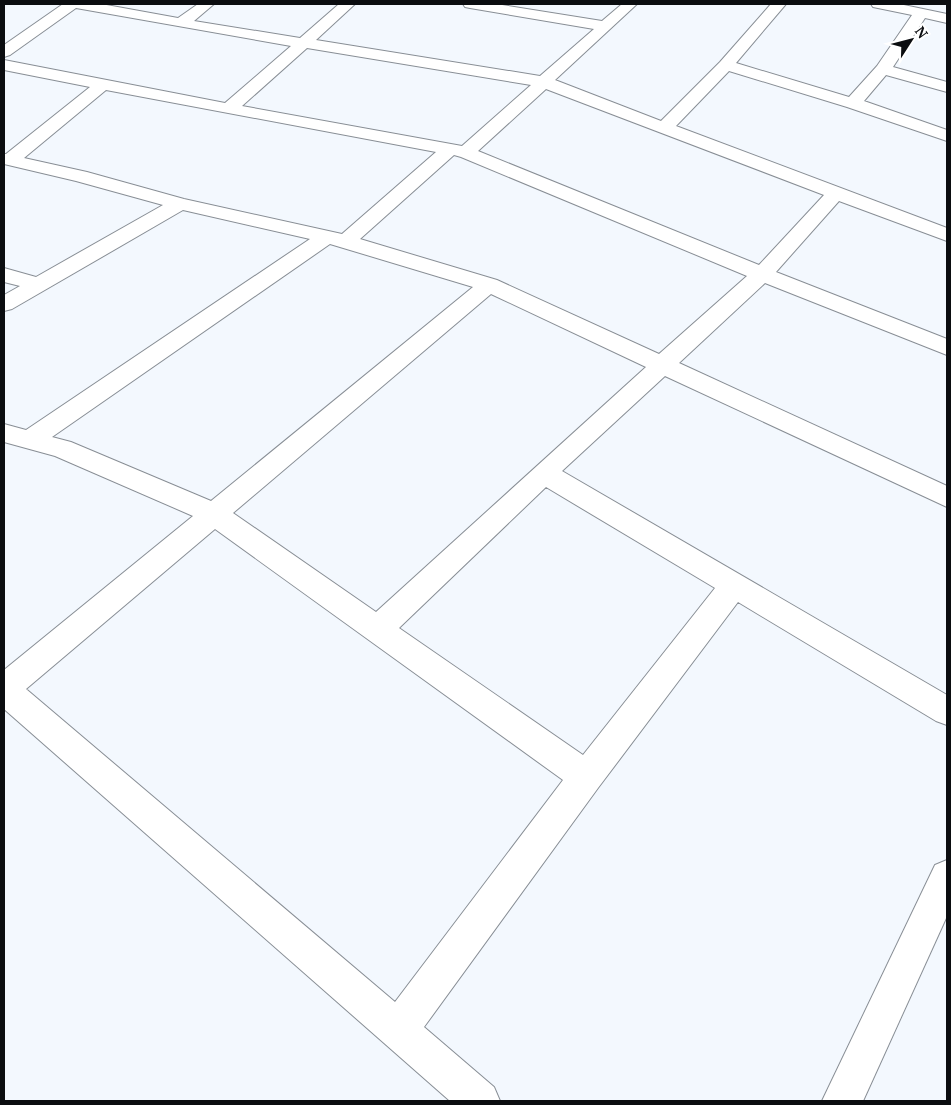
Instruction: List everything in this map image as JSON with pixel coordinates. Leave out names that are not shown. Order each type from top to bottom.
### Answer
[{"type":"street","points":[[4,52],[72,4]]},
{"type":"street","points":[[78,4],[544,82],[947,235]]},
{"type":"street","points":[[181,22],[206,4]]},
{"type":"street","points":[[229,109],[348,4]]},
{"type":"street","points":[[470,4],[487,5],[605,26]]},
{"type":"street","points":[[17,436],[336,239],[458,151],[544,82],[630,4]]},
{"type":"street","points":[[664,128],[726,66],[779,4]]},
{"type":"street","points":[[878,4],[947,18]]},
{"type":"street","points":[[853,103],[883,69],[922,12]]},
{"type":"street","points":[[4,65],[458,151],[947,347]]},
{"type":"street","points":[[726,66],[853,103],[947,136]]},
{"type":"street","points":[[883,69],[947,87]]},
{"type":"street","points":[[7,159],[102,84]]},
{"type":"street","points":[[7,159],[80,176],[180,204],[336,239],[489,285],[947,497]]},
{"type":"street","points":[[378,629],[544,473],[762,274],[836,193]]},
{"type":"street","points":[[4,304],[180,204]]},
{"type":"street","points":[[4,275],[39,284]]},
{"type":"street","points":[[480,1101],[4,690],[213,513],[489,285]]},
{"type":"street","points":[[17,436],[62,448],[213,513],[586,777]]},
{"type":"street","points":[[544,473],[947,711]]},
{"type":"street","points":[[398,1030],[586,777],[734,585]]},
{"type":"street","points":[[842,1101],[947,877]]}]
